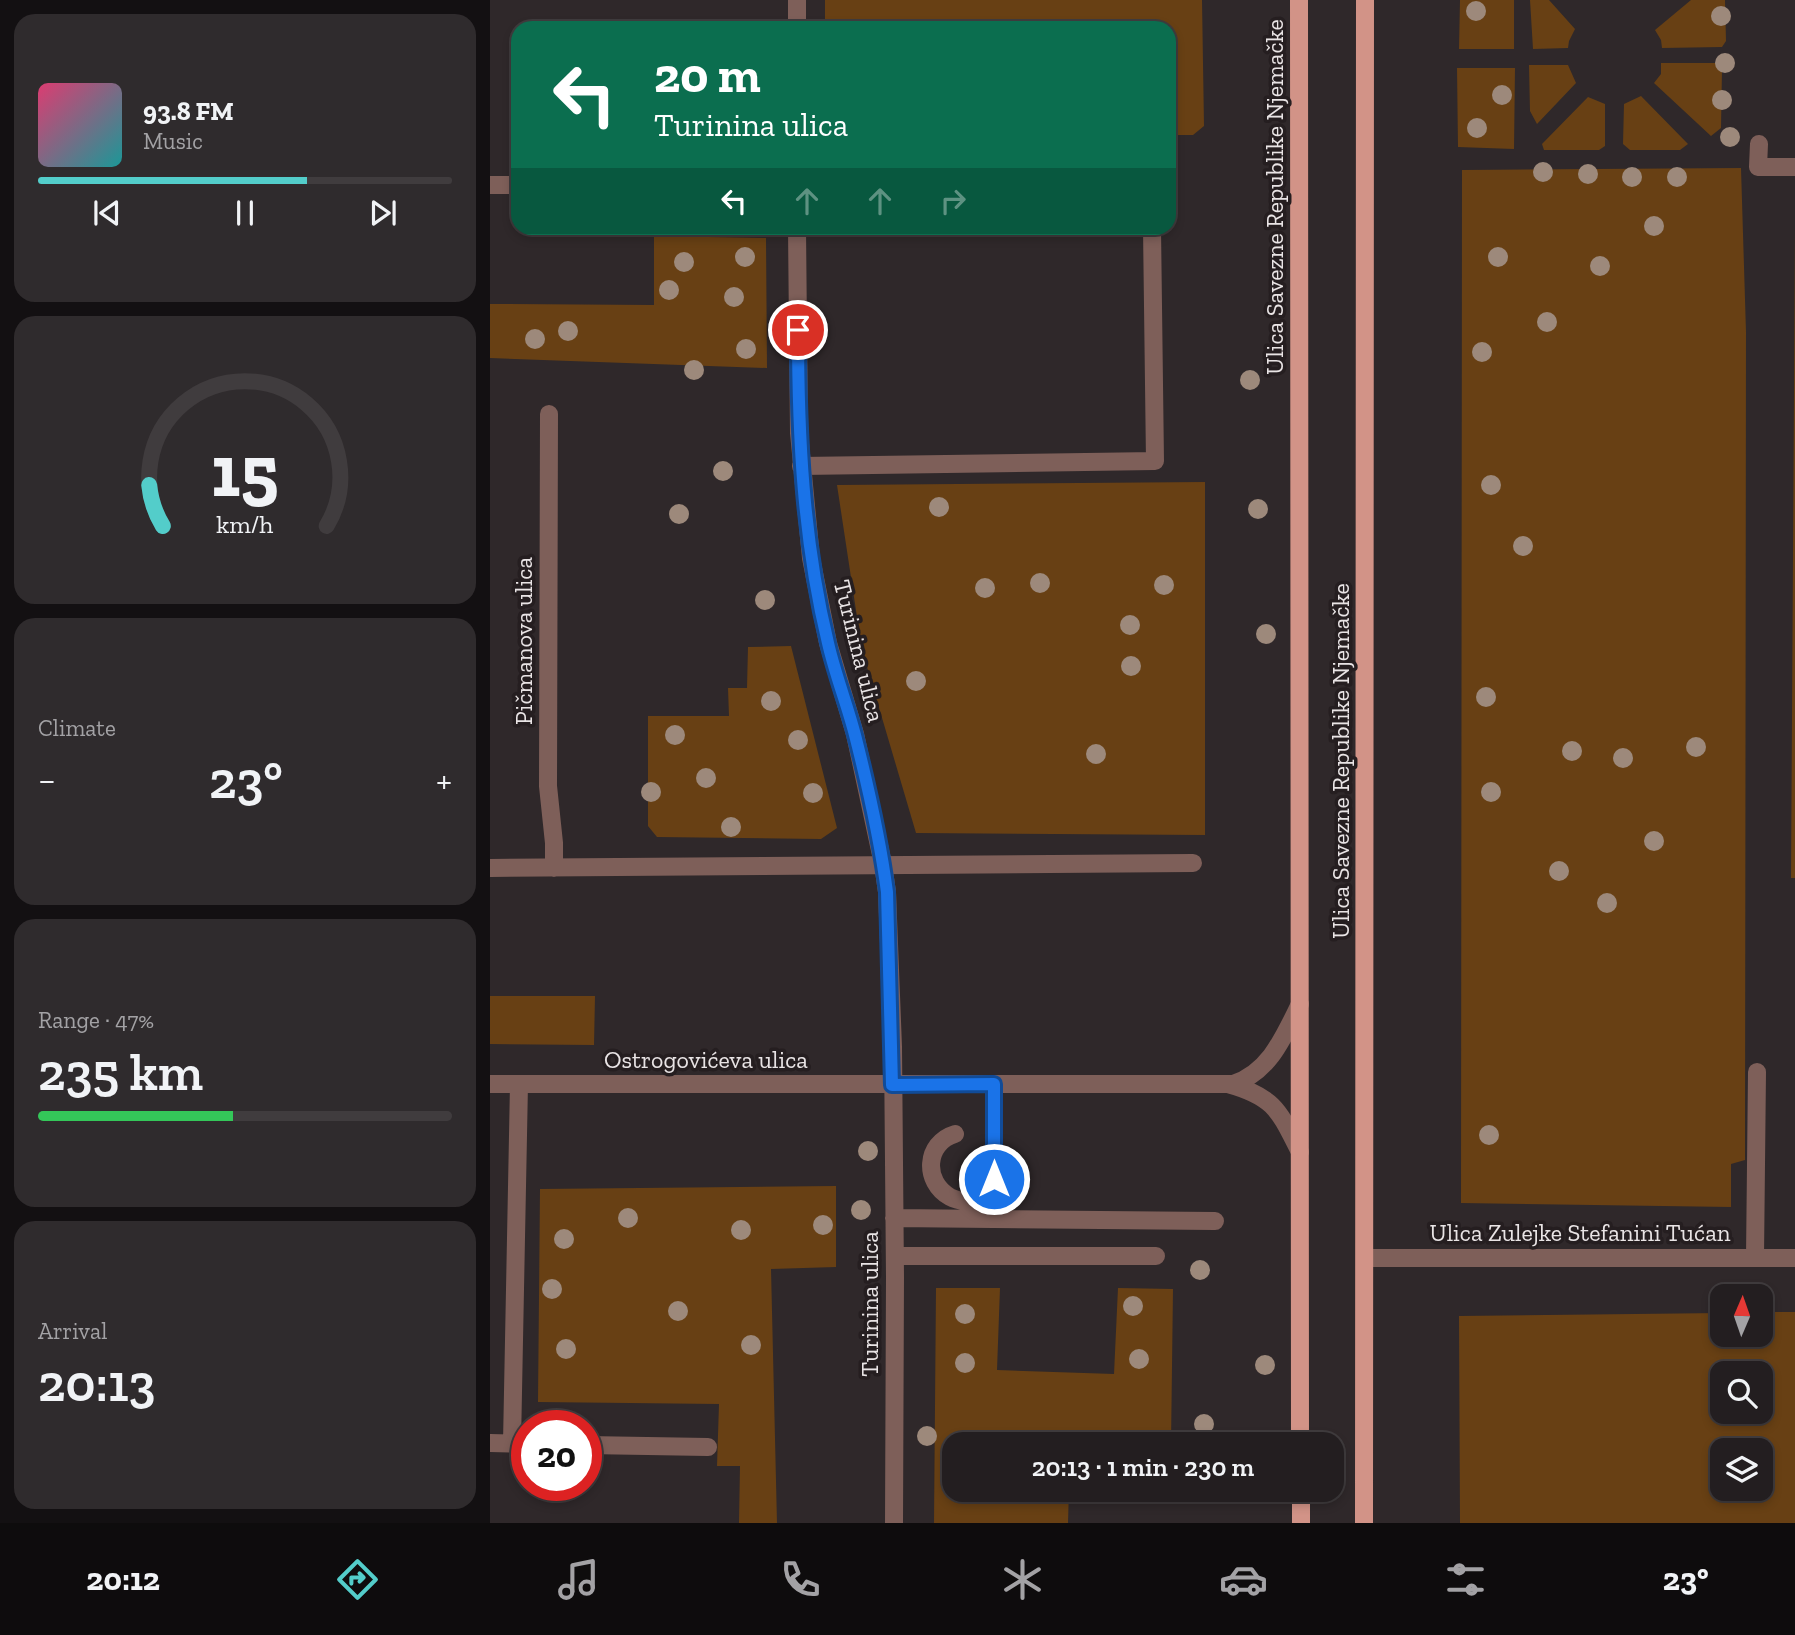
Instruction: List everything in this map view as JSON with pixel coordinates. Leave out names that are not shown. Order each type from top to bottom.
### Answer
[{"type":"main road","name":"Ulica Savezne Republike Njemačke","points":[[1299,0],[1300,1432]]},
{"type":"main road","name":"Ulica Savezne Republike Njemačke","points":[[1364,1523],[1365,0]]},
{"type":"main road","points":[[1365,20],[1373,0]]},
{"type":"main road","points":[[1301,1502],[1301,1523]]},
{"type":"street","points":[[797,0],[797,21]]},
{"type":"street","points":[[1759,144],[1758,167],[1795,167]]},
{"type":"street","points":[[490,185],[511,185]]},
{"type":"street","name":"Turinina ulica","points":[[797,235],[799,433],[811,558],[828,643],[855,734],[887,892],[895,1256],[894,1523]]},
{"type":"street","points":[[801,466],[1155,461],[1152,235]]},
{"type":"street","name":"Pičmanova ulica","points":[[549,414],[548,786],[554,868]]},
{"type":"street","points":[[490,868],[1193,863]]},
{"type":"street","points":[[1228,1084],[1251,1076],[1269,1061],[1300,1004]]},
{"type":"street","points":[[1755,1257],[1756,1072]]},
{"type":"street","name":"Ostrogovićeva ulica","points":[[490,1084],[892,1085]]},
{"type":"street","points":[[519,1084],[519,1410]]},
{"type":"street","points":[[994,1084],[994,1211]]},
{"type":"street","points":[[892,1085],[1228,1084],[1250,1090],[1269,1101],[1279,1113],[1300,1152]]},
{"type":"street","points":[[955,1134],[945,1137],[933,1150],[930,1167],[933,1177],[942,1191],[951,1198],[994,1211]]},
{"type":"street","points":[[894,1218],[994,1211],[1215,1221]]},
{"type":"street","points":[[895,1256],[1156,1256]]},
{"type":"street","name":"Ulica Zulejke Stefanini Tućan","points":[[1365,1258],[1795,1258]]},
{"type":"street","points":[[490,1443],[511,1444]]},
{"type":"street","points":[[602,1445],[708,1447]]},
{"type":"shaded area","points":[[825,0],[1202,0],[1204,126],[1193,135],[1176,135],[1176,21],[825,21]]},
{"type":"shaded area","points":[[1460,0],[1514,0],[1514,49],[1459,49]]},
{"type":"shaded area","points":[[1530,0],[1549,0],[1575,29],[1568,48],[1533,49]]},
{"type":"shaded area","points":[[1691,0],[1725,0],[1726,41],[1722,47],[1662,48],[1655,30]]},
{"type":"shaded area","points":[[1661,63],[1716,63],[1722,69],[1721,128],[1711,136],[1654,83],[1661,74]]},
{"type":"shaded area","points":[[1529,65],[1568,65],[1576,83],[1537,124],[1530,111]]},
{"type":"shaded area","points":[[1457,68],[1515,68],[1514,149],[1458,147]]},
{"type":"shaded area","points":[[1641,96],[1688,144],[1680,150],[1630,150],[1623,144],[1624,104]]},
{"type":"shaded area","points":[[1588,97],[1605,104],[1605,146],[1599,150],[1544,150],[1542,144]]},
{"type":"shaded area","points":[[1741,168],[1746,332],[1745,1160],[1731,1164],[1731,1207],[1461,1203],[1462,170]]},
{"type":"shaded area","points":[[1795,229],[1795,878],[1791,878]]},
{"type":"shaded area","points":[[654,236],[766,238],[767,368],[490,358],[490,304],[654,305]]},
{"type":"shaded area","points":[[1205,482],[1205,835],[916,833],[862,650],[837,485]]},
{"type":"shaded area","points":[[791,646],[837,828],[821,839],[657,837],[648,826],[648,716],[729,716],[728,688],[747,688],[748,647]]},
{"type":"shaded area","points":[[490,996],[595,996],[594,1045],[490,1044]]},
{"type":"shaded area","points":[[836,1186],[836,1267],[771,1269],[777,1523],[739,1523],[740,1466],[717,1466],[719,1404],[538,1402],[540,1189]]},
{"type":"shaded area","points":[[936,1288],[1000,1288],[997,1370],[1114,1374],[1118,1288],[1173,1289],[1171,1432],[942,1432],[942,1502],[1069,1502],[1068,1523],[934,1523]]},
{"type":"shaded area","points":[[1773,1312],[1795,1312],[1795,1523],[1460,1523],[1459,1316],[1710,1313],[1710,1348],[1773,1348]]},
{"type":"route","points":[[798,330],[799,433],[811,558],[828,643],[855,734],[887,892],[892,1085],[994,1084],[994,1179]]}]
